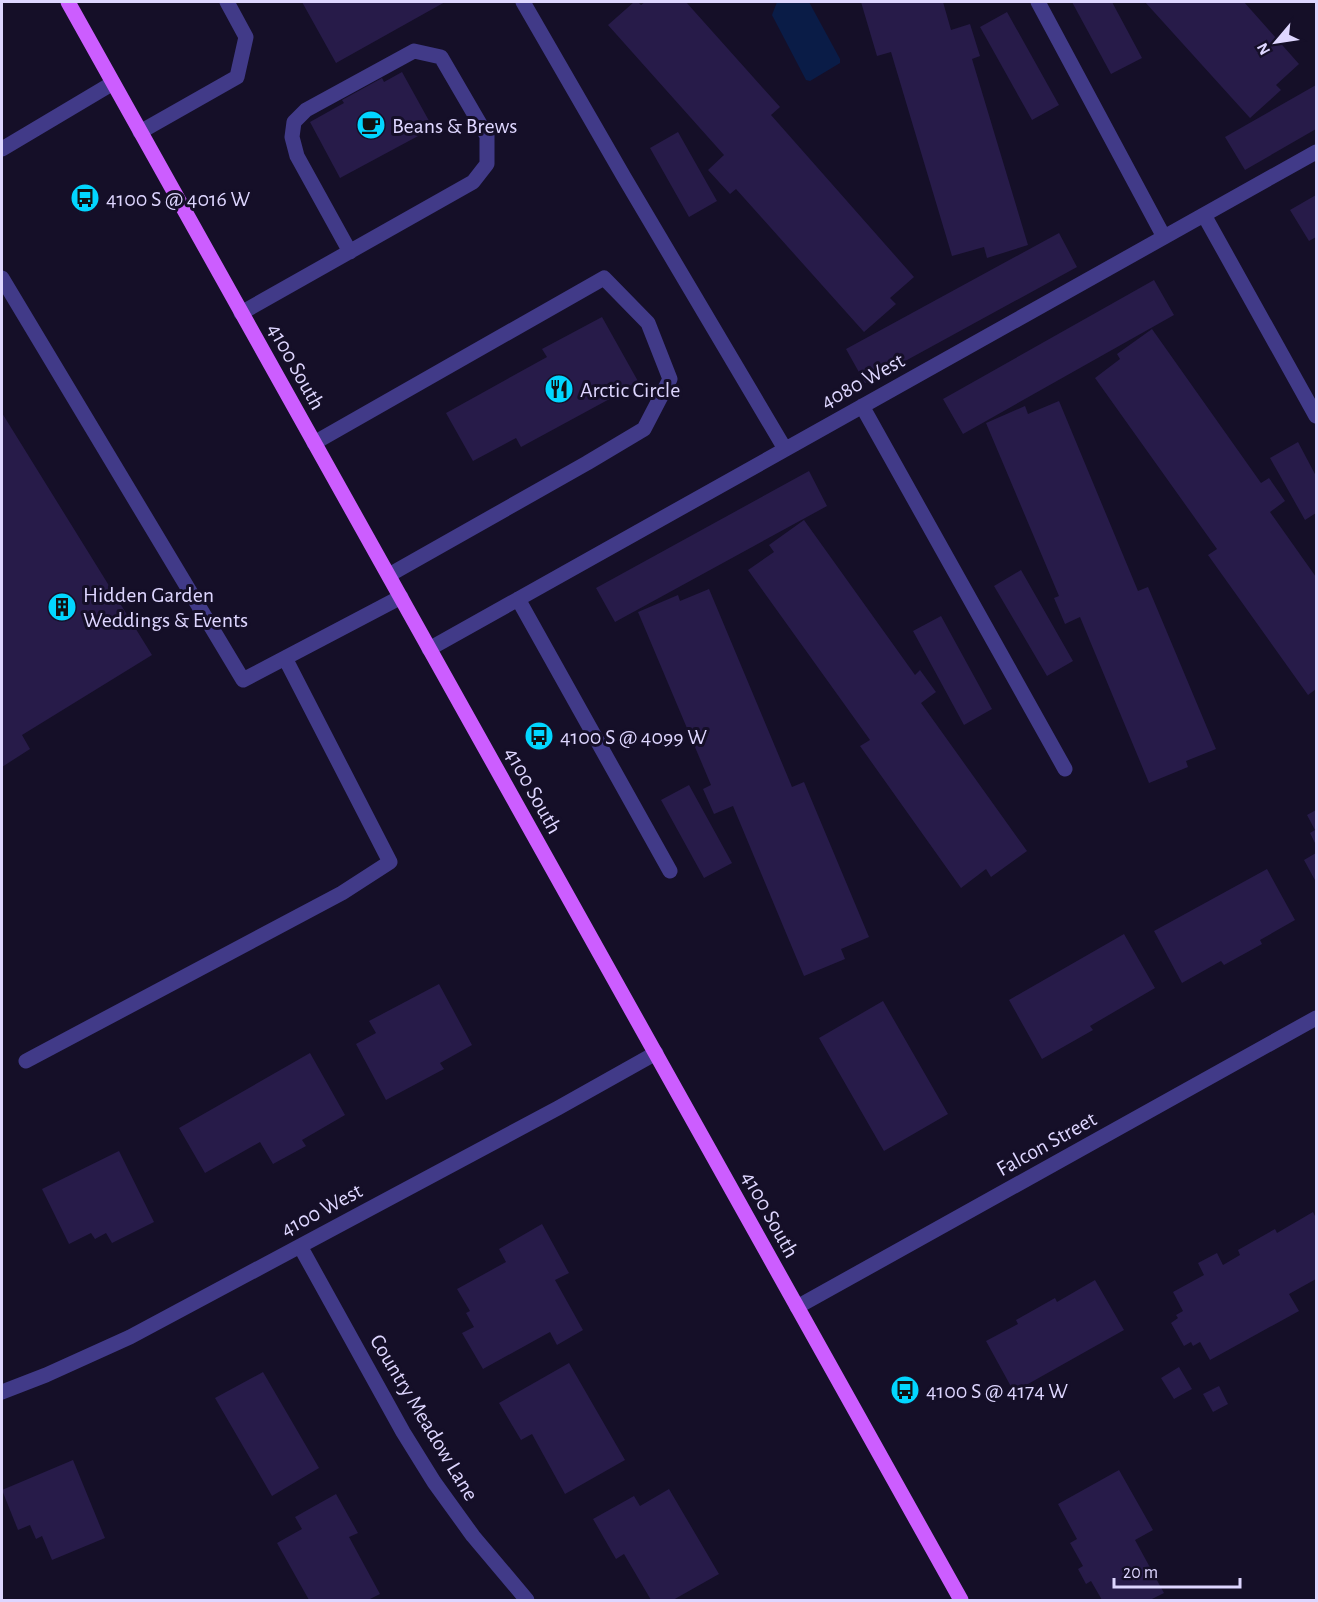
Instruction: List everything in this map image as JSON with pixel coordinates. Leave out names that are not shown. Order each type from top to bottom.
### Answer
[{"type":"main road","name":"4100 South","points":[[68,2],[961,1600]]},
{"type":"street","points":[[140,132],[237,77],[246,38],[227,2]]},
{"type":"street","points":[[524,2],[785,449]]},
{"type":"street","points":[[1038,2],[1164,237]]},
{"type":"street","points":[[241,313],[350,252],[473,182],[487,164],[488,136],[441,57],[414,51],[306,110],[294,122],[292,137],[297,156],[350,252]]},
{"type":"street","points":[[2,149],[113,83]]},
{"type":"street","name":"4080 West","points":[[429,649],[1317,152]]},
{"type":"street","points":[[1204,215],[1317,416]]},
{"type":"street","points":[[2,278],[243,680],[401,597]]},
{"type":"street","points":[[314,442],[604,278],[648,323],[670,379],[644,429],[388,575]]},
{"type":"street","points":[[862,406],[1065,769]]},
{"type":"street","points":[[518,598],[670,871]]},
{"type":"street","points":[[26,1061],[342,893],[390,862],[285,658]]},
{"type":"street","name":"Falcon Street","points":[[797,1307],[1315,1023]]},
{"type":"street","name":"4100 West","points":[[2,1392],[130,1337],[558,1108],[656,1053]]},
{"type":"street","name":"Country Meadow Lane","points":[[300,1246],[403,1432],[434,1482],[473,1536],[527,1600]]},
{"type":"water","points":[[777,2],[809,2],[840,59],[840,63],[810,81],[806,80],[772,15]]},
{"type":"building","points":[[302,2],[445,2],[336,63]]},
{"type":"building","points":[[634,2],[641,5],[645,2],[686,2],[780,107],[771,115],[914,277],[890,298],[896,304],[864,332],[736,189],[730,194],[708,170],[724,155],[608,25]]},
{"type":"building","points":[[861,2],[943,2],[951,30],[970,24],[980,56],[972,59],[1028,245],[987,258],[984,247],[952,256],[891,52],[877,56]]},
{"type":"building","points":[[1072,2],[1112,2],[1142,58],[1111,74]]},
{"type":"building","points":[[1145,2],[1244,2],[1299,64],[1276,85],[1281,90],[1250,118]]},
{"type":"building","points":[[1007,12],[1059,105],[1032,120],[980,27]]},
{"type":"building","name":"Beans & Brews","points":[[402,72],[433,128],[340,178],[310,122],[344,103],[342,100],[382,78],[384,82]]},
{"type":"building","points":[[1316,85],[1316,129],[1245,170],[1225,137]]},
{"type":"building","points":[[678,132],[717,201],[689,217],[650,148]]},
{"type":"building","points":[[1316,195],[1316,237],[1309,241],[1290,210]]},
{"type":"building","points":[[1059,233],[1077,267],[865,383],[846,349]]},
{"type":"building","points":[[1154,280],[1174,315],[963,434],[943,399]]},
{"type":"building","name":"Arctic Circle","points":[[602,317],[639,383],[521,447],[516,438],[473,461],[446,413],[547,357],[542,349]]},
{"type":"building","points":[[1152,329],[1261,483],[1269,478],[1285,501],[1270,512],[1316,577],[1316,689],[1308,695],[1208,555],[1217,549],[1095,378],[1120,359],[1117,354]]},
{"type":"building","points":[[1059,401],[1138,591],[1148,587],[1216,749],[1186,761],[1188,767],[1149,783],[1080,617],[1065,624],[1054,598],[1059,596],[986,423],[1025,406],[1028,414]]},
{"type":"building","name":"Hidden Garden Weddings & Events","points":[[2,413],[152,655],[22,735],[30,749],[2,767]]},
{"type":"building","points":[[1298,442],[1316,476],[1316,513],[1305,520],[1270,458]]},
{"type":"building","points":[[809,471],[827,506],[615,622],[596,588]]},
{"type":"building","points":[[804,520],[915,675],[920,670],[936,692],[921,703],[1027,851],[991,877],[986,869],[961,888],[860,746],[870,740],[748,570],[774,552],[769,545]]},
{"type":"building","points":[[1021,570],[1073,661],[1047,676],[994,586]]},
{"type":"building","points":[[709,589],[792,787],[804,782],[869,937],[841,949],[845,959],[804,976],[733,806],[714,814],[703,789],[711,785],[638,612],[678,595],[680,601]]},
{"type":"building","points":[[941,616],[992,709],[964,725],[913,631]]},
{"type":"building","points":[[689,785],[732,863],[704,878],[661,800]]},
{"type":"building","points":[[1316,810],[1316,845],[1310,833],[1315,830],[1307,815]]},
{"type":"building","points":[[1316,853],[1316,882],[1304,860]]},
{"type":"building","points":[[1267,869],[1295,920],[1260,940],[1262,944],[1224,965],[1221,961],[1182,983],[1154,931]]},
{"type":"building","points":[[1124,934],[1155,988],[1090,1026],[1093,1030],[1042,1059],[1009,1000]]},
{"type":"building","points":[[439,984],[472,1045],[440,1063],[444,1069],[386,1100],[356,1044],[376,1033],[369,1021]]},
{"type":"building","points":[[883,1001],[948,1114],[884,1151],[819,1038]]},
{"type":"building","points":[[310,1053],[345,1115],[302,1140],[306,1146],[273,1164],[260,1142],[205,1173],[179,1128]]},
{"type":"building","points":[[119,1151],[154,1222],[112,1243],[106,1233],[95,1239],[91,1233],[69,1244],[42,1189]]},
{"type":"building","points":[[1313,1212],[1316,1218],[1316,1279],[1289,1294],[1299,1311],[1210,1360],[1200,1342],[1193,1346],[1191,1342],[1184,1346],[1171,1323],[1178,1318],[1176,1315],[1183,1311],[1173,1292],[1204,1275],[1198,1263],[1217,1253],[1223,1265],[1240,1255],[1238,1250],[1275,1229],[1277,1233]]},
{"type":"building","points":[[542,1224],[569,1273],[555,1280],[583,1330],[557,1345],[550,1332],[483,1369],[462,1333],[474,1327],[466,1313],[470,1311],[457,1289],[506,1262],[499,1249]]},
{"type":"building","points":[[1095,1280],[1124,1330],[1014,1392],[986,1341],[1018,1324],[1016,1320],[1055,1298],[1057,1302]]},
{"type":"building","points":[[569,1363],[625,1460],[565,1494],[532,1434],[521,1440],[499,1403]]},
{"type":"building","points":[[1179,1367],[1192,1389],[1174,1399],[1161,1378]]},
{"type":"building","points":[[263,1372],[319,1468],[272,1496],[215,1398]]},
{"type":"building","points":[[1219,1386],[1228,1404],[1213,1412],[1203,1394]]},
{"type":"building","points":[[73,1460],[105,1538],[52,1560],[42,1536],[36,1539],[30,1525],[18,1530],[2,1490]]},
{"type":"building","points":[[1119,1470],[1153,1530],[1135,1540],[1164,1593],[1150,1600],[1102,1600],[1091,1581],[1086,1584],[1078,1569],[1083,1566],[1070,1543],[1077,1539],[1058,1504]]},
{"type":"building","points":[[669,1489],[719,1574],[673,1600],[651,1600],[624,1554],[616,1559],[593,1519],[634,1496],[640,1506]]},
{"type":"building","points":[[336,1494],[358,1533],[349,1537],[380,1594],[368,1600],[309,1600],[277,1543],[302,1529],[295,1517]]},
{"type":"place","name":"Beans & Brews","points":[[371,125]]},
{"type":"place","name":"4100 S @ 4016 W","points":[[85,198]]},
{"type":"place","name":"Arctic Circle","points":[[559,389]]},
{"type":"place","name":"Hidden Garden Weddings & Events","points":[[62,607]]},
{"type":"place","name":"4100 S @ 4099 W","points":[[539,736]]},
{"type":"place","name":"4100 S @ 4174 W","points":[[905,1390]]}]
